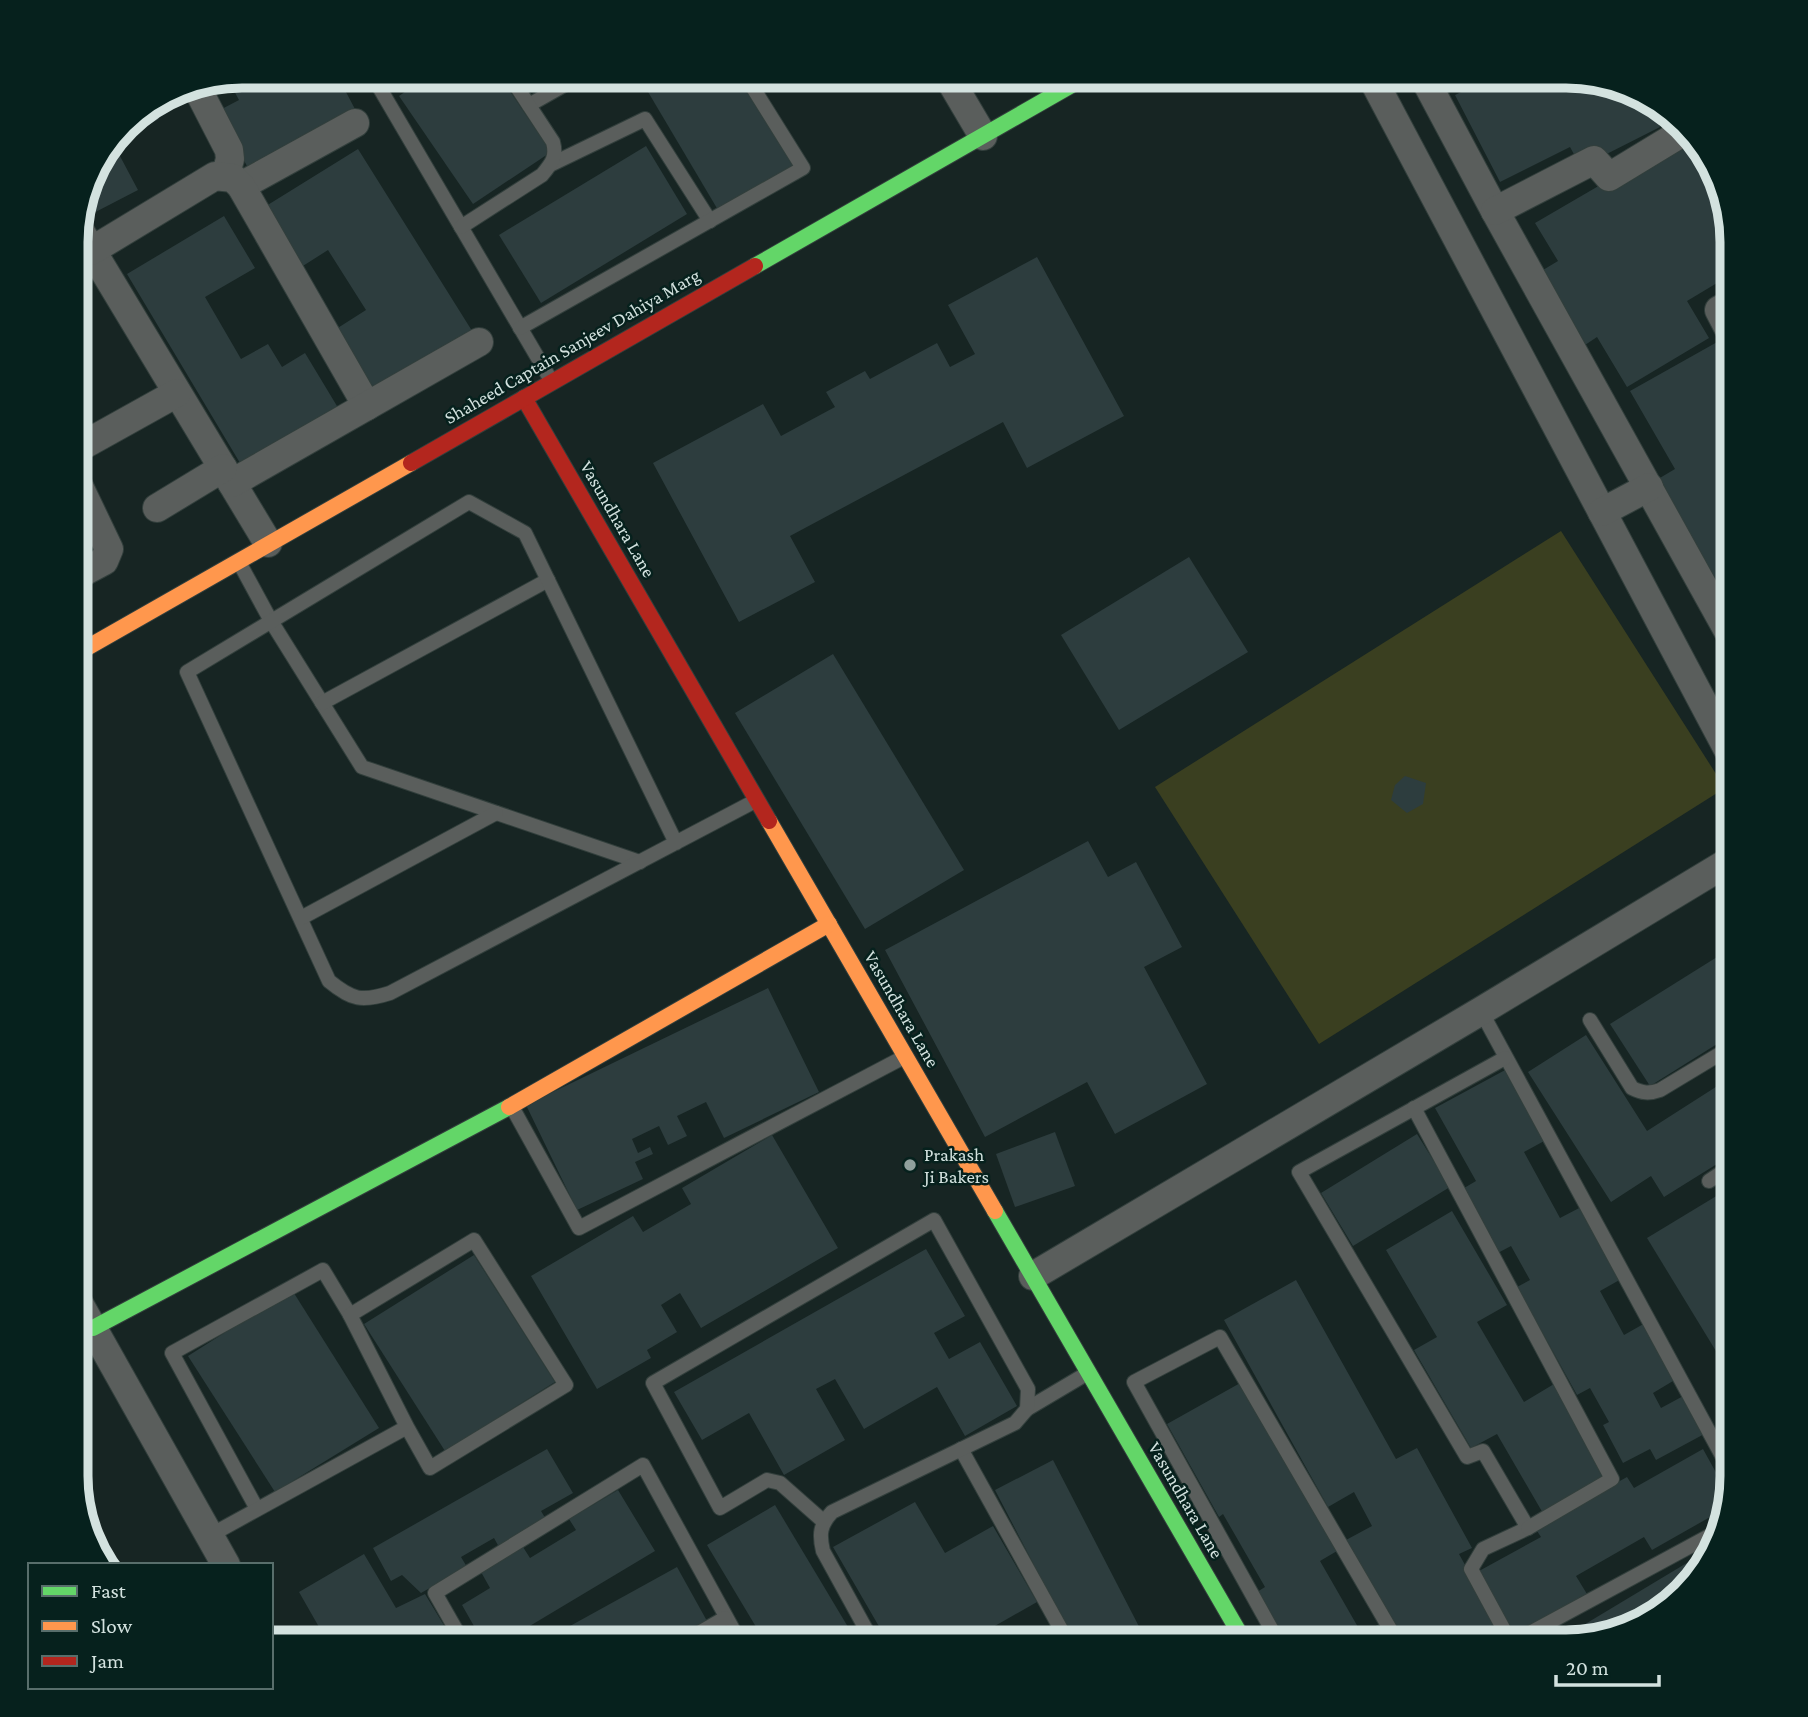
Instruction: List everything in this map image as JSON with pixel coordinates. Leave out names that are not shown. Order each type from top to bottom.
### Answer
[{"type":"street","points":[[954,87],[983,136]]},
{"type":"street","name":"Shaheed Captain Sanjeev Dahiya Marg","points":[[88,647],[1068,87]]},
{"type":"street","points":[[1377,87],[1720,736]]},
{"type":"street","points":[[1429,87],[1494,211],[1720,618]]},
{"type":"street","points":[[200,94],[229,150],[233,182],[367,406]]},
{"type":"street","points":[[91,251],[215,176],[233,182],[355,123]]},
{"type":"street","points":[[1494,211],[1594,160],[1609,177],[1678,136]]},
{"type":"street","points":[[88,246],[268,543]]},
{"type":"street","points":[[157,508],[367,406],[479,342]]},
{"type":"street","points":[[88,443],[177,393]]},
{"type":"street","name":"Vasundhara Lane","points":[[524,398],[1237,1630]]},
{"type":"street","points":[[1602,512],[1649,486]]},
{"type":"street","points":[[88,505],[109,548],[104,561],[88,570]]},
{"type":"street","points":[[1033,1276],[1720,866]]},
{"type":"street","points":[[93,1328],[512,1107],[829,924]]},
{"type":"street","points":[[88,1319],[225,1563]]},
{"type":"lane","points":[[384,88],[461,227],[552,382]]},
{"type":"lane","points":[[517,88],[553,142],[556,153],[552,164]]},
{"type":"lane","points":[[528,105],[559,88]]},
{"type":"lane","points":[[520,328],[803,168],[753,88]]},
{"type":"lane","points":[[461,227],[542,175],[552,164],[645,119],[710,220]]},
{"type":"lane","points":[[676,842],[525,533],[469,502],[187,672],[329,981],[346,996],[369,1000],[390,993],[757,800]]},
{"type":"lane","points":[[238,560],[271,621],[362,767],[640,862]]},
{"type":"lane","points":[[322,704],[548,580]]},
{"type":"lane","points":[[301,918],[496,813]]},
{"type":"lane","points":[[1481,1011],[1720,1452]]},
{"type":"lane","points":[[1590,1020],[1632,1088],[1642,1093],[1660,1090],[1720,1054]]},
{"type":"lane","points":[[512,1107],[579,1228],[905,1057]]},
{"type":"lane","points":[[1505,1058],[1299,1172],[1467,1457],[1483,1451],[1528,1528]]},
{"type":"lane","points":[[1414,1108],[1612,1479],[1528,1528],[1483,1549],[1471,1569],[1505,1630]]},
{"type":"lane","points":[[1709,1181],[1720,1174]]},
{"type":"lane","points":[[823,1521],[780,1483],[767,1480],[720,1508],[653,1383],[934,1220],[1028,1389],[1027,1409]]},
{"type":"lane","points":[[257,1509],[172,1353],[323,1270],[350,1315],[430,1468],[566,1385],[474,1240],[350,1315]]},
{"type":"lane","points":[[1271,1630],[1135,1382],[1220,1337],[1390,1630]]},
{"type":"lane","points":[[866,1630],[823,1551],[819,1536],[823,1521],[832,1512],[1015,1423],[1027,1409],[1088,1373]]},
{"type":"lane","points":[[209,1536],[407,1427]]},
{"type":"lane","points":[[961,1448],[1061,1630]]},
{"type":"lane","points":[[456,1630],[435,1593],[643,1465],[732,1630]]},
{"type":"lane","points":[[1534,1630],[1708,1537]]},
{"type":"lane","points":[[704,1630],[725,1618]]},
{"type":"green space","points":[[1561,531],[1720,780],[1720,791],[1319,1044],[1155,787]]},
{"type":"building","points":[[1471,87],[1566,87],[1596,90],[1635,103],[1653,114],[1660,127],[1581,167],[1570,147],[1500,182],[1455,95]]},
{"type":"building","points":[[232,88],[344,88],[356,111],[248,168],[218,111],[239,100]]},
{"type":"building","points":[[411,88],[508,88],[551,152],[473,204],[399,96]]},
{"type":"building","points":[[646,88],[748,88],[794,166],[718,210]]},
{"type":"building","points":[[156,113],[159,119],[134,132]]},
{"type":"building","points":[[1685,143],[1709,183],[1718,212],[1720,232],[1720,281],[1687,301],[1709,338],[1627,387],[1597,337],[1582,347],[1538,273],[1558,261],[1535,223],[1626,170]]},
{"type":"building","points":[[646,146],[687,214],[541,303],[499,235]]},
{"type":"building","points":[[358,149],[474,334],[373,396],[333,331],[366,310],[328,250],[295,271],[258,211]]},
{"type":"building","points":[[117,151],[138,190],[90,215],[103,173]]},
{"type":"building","points":[[224,216],[255,268],[205,297],[241,359],[268,344],[282,367],[305,353],[340,411],[243,468],[127,274]]},
{"type":"building","points":[[1037,257],[1124,416],[1027,468],[1003,422],[790,536],[815,582],[739,622],[653,463],[763,404],[781,436],[835,407],[826,392],[865,371],[870,379],[937,343],[950,367],[975,354],[948,305]]},
{"type":"building","points":[[1720,343],[1720,610],[1648,485],[1675,469],[1630,391]]},
{"type":"building","points":[[1189,557],[1248,652],[1119,730],[1061,635]]},
{"type":"building","points":[[833,654],[964,870],[865,929],[735,713]]},
{"type":"building","points":[[1405,776],[1426,783],[1423,804],[1407,813],[1391,800],[1395,785]]},
{"type":"building","points":[[1088,841],[1108,877],[1136,862],[1182,947],[1144,967],[1207,1084],[1115,1134],[1087,1082],[985,1137],[885,950]]},
{"type":"building","points":[[1720,955],[1720,1042],[1650,1086],[1610,1024]]},
{"type":"building","points":[[768,988],[819,1092],[724,1138],[706,1102],[677,1116],[687,1136],[668,1145],[659,1126],[632,1139],[638,1153],[650,1147],[653,1154],[635,1162],[643,1179],[577,1210],[526,1105]]},
{"type":"building","points":[[1586,1035],[1647,1131],[1720,1084],[1720,1162],[1664,1197],[1651,1176],[1611,1202],[1528,1072]]},
{"type":"building","points":[[1507,1069],[1546,1140],[1524,1152],[1560,1218],[1583,1206],[1623,1278],[1600,1291],[1624,1335],[1647,1322],[1678,1378],[1653,1393],[1661,1408],[1687,1394],[1708,1432],[1656,1460],[1650,1449],[1623,1463],[1603,1425],[1609,1422],[1590,1388],[1577,1395],[1517,1287],[1530,1280],[1511,1246],[1494,1255],[1459,1191],[1476,1181],[1435,1108]]},
{"type":"building","points":[[1055,1132],[1075,1186],[1015,1207],[996,1154]]},
{"type":"building","points":[[1417,1134],[1450,1187],[1353,1246],[1321,1193]]},
{"type":"building","points":[[772,1135],[838,1248],[701,1328],[680,1293],[661,1305],[677,1332],[647,1350],[651,1358],[597,1389],[531,1276],[633,1216],[643,1232],[691,1204],[682,1188]]},
{"type":"building","points":[[1720,1194],[1720,1358],[1647,1238]]},
{"type":"building","points":[[1452,1211],[1507,1305],[1477,1322],[1524,1402],[1554,1384],[1608,1478],[1544,1515],[1497,1434],[1471,1448],[1414,1350],[1437,1337],[1386,1250]]},
{"type":"building","points":[[926,1249],[965,1316],[934,1333],[949,1359],[980,1342],[1017,1406],[965,1436],[937,1387],[864,1429],[835,1379],[816,1389],[845,1440],[784,1475],[749,1413],[702,1440],[674,1392]]},
{"type":"building","points":[[474,1255],[555,1382],[445,1451],[364,1324]]},
{"type":"building","points":[[1296,1280],[1396,1459],[1417,1448],[1472,1548],[1459,1554],[1501,1630],[1396,1630],[1346,1540],[1372,1526],[1354,1492],[1328,1507],[1224,1320]]},
{"type":"building","points":[[292,1290],[379,1428],[275,1492],[188,1356]]},
{"type":"building","points":[[1242,1382],[1337,1551],[1320,1561],[1360,1630],[1279,1630],[1257,1592],[1265,1587],[1223,1514],[1219,1517],[1167,1424]]},
{"type":"building","points":[[547,1449],[573,1493],[541,1511],[547,1521],[500,1549],[494,1538],[461,1557],[467,1567],[421,1593],[402,1575],[391,1581],[373,1548]]},
{"type":"building","points":[[1703,1449],[1720,1480],[1715,1514],[1652,1550],[1644,1537],[1576,1576],[1587,1594],[1522,1630],[1513,1630],[1479,1571],[1541,1537],[1535,1528],[1627,1477],[1634,1488]]},
{"type":"building","points":[[1053,1460],[1141,1630],[1068,1630],[995,1490]]},
{"type":"building","points":[[618,1490],[655,1551],[523,1630],[476,1630],[462,1605],[490,1588],[481,1572],[523,1547],[530,1558],[576,1530],[569,1519]]},
{"type":"building","points":[[915,1502],[945,1553],[993,1526],[1037,1602],[988,1630],[881,1630],[833,1547]]},
{"type":"building","points":[[775,1505],[850,1630],[758,1630],[707,1545]]},
{"type":"building","points":[[364,1554],[396,1608],[425,1594],[447,1630],[321,1630],[299,1592]]},
{"type":"building","points":[[1698,1556],[1675,1584],[1652,1604],[1616,1621],[1577,1629]]},
{"type":"building","points":[[677,1567],[707,1621],[690,1630],[572,1630],[570,1626]]},
{"type":"building","points":[[1379,1624],[1383,1630],[1369,1630]]},
{"type":"traffic: fast","points":[[755,266],[1067,87]]},
{"type":"traffic: fast","points":[[93,1328],[509,1107]]},
{"type":"traffic: fast","points":[[995,1211],[1238,1630]]},
{"type":"traffic: slow","points":[[88,647],[411,463]]},
{"type":"traffic: slow","points":[[769,821],[995,1211]]},
{"type":"traffic: slow","points":[[509,1107],[829,924]]},
{"type":"traffic: jam","points":[[411,463],[755,266]]},
{"type":"traffic: jam","points":[[524,398],[769,821]]},
{"type":"place","name":"Prakash Ji Bakers","points":[[910,1165]]}]
